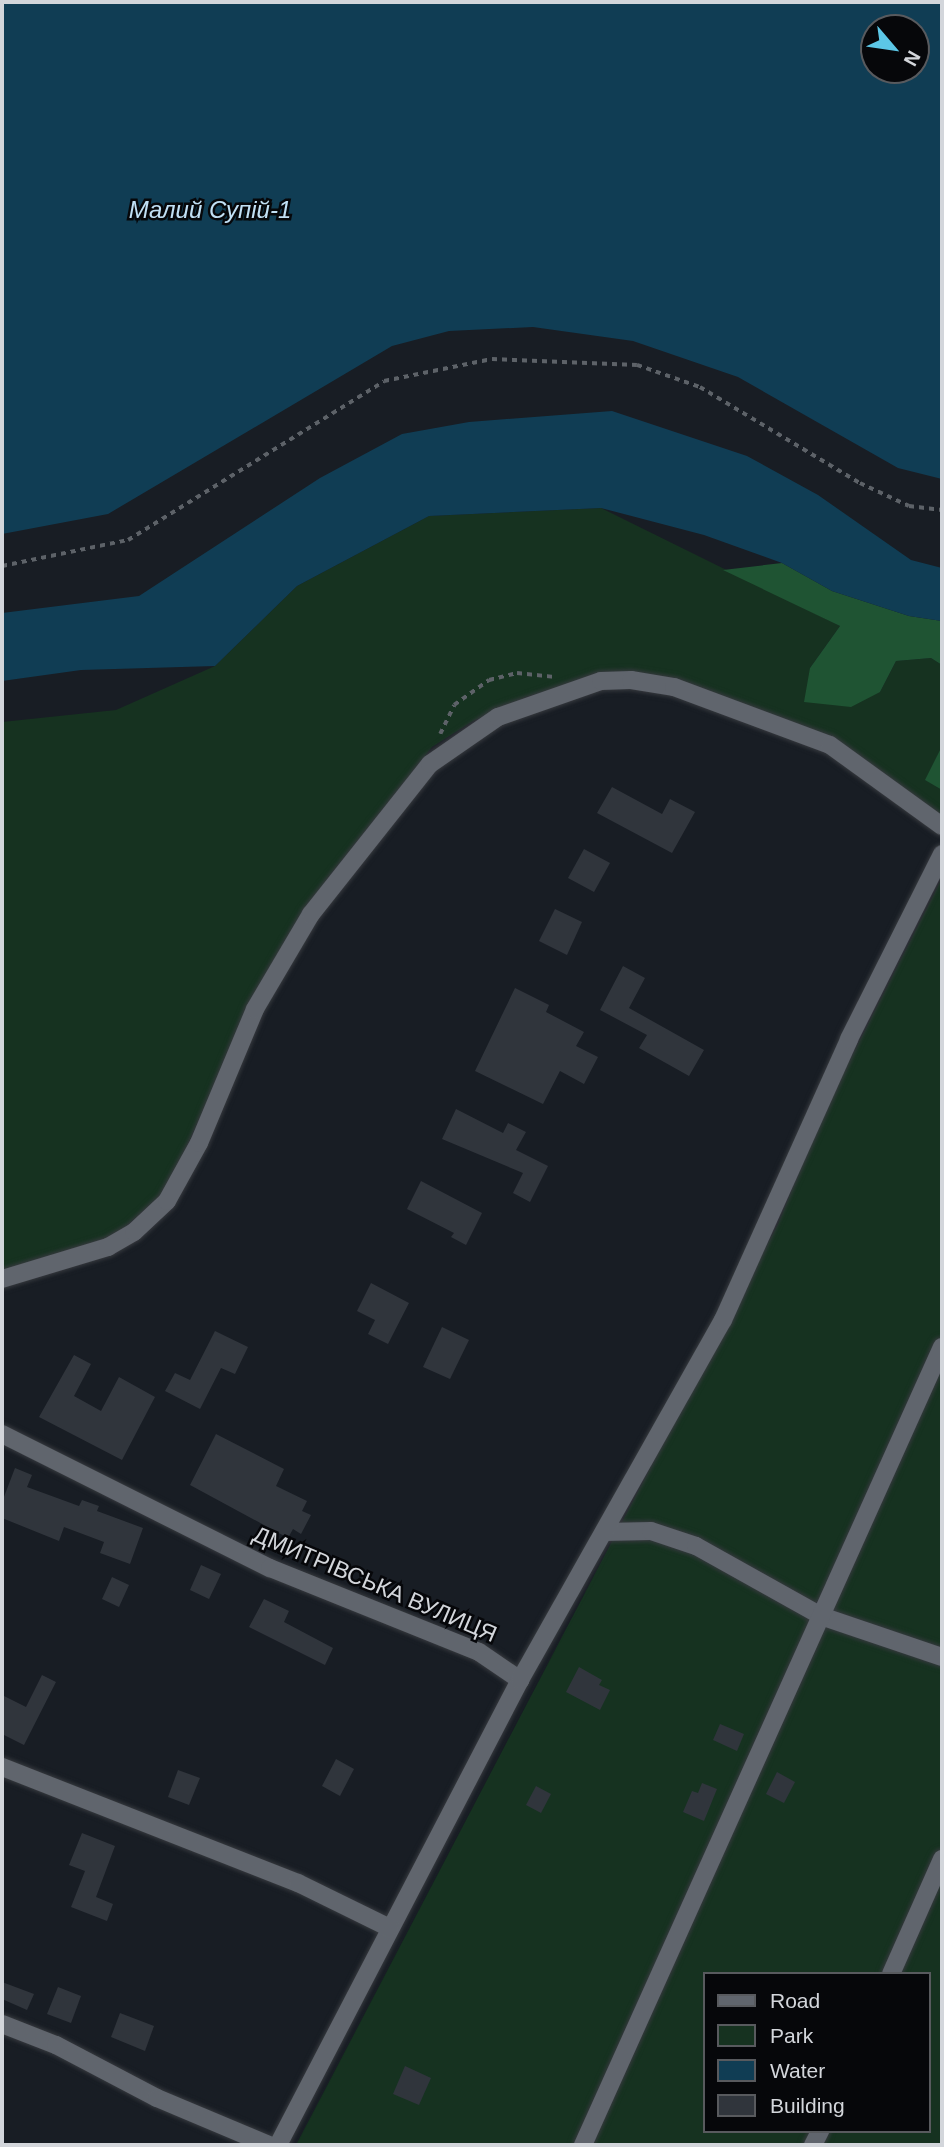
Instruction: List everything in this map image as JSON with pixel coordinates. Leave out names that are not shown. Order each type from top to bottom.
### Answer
[{"type":"street","points":[[2,1279],[108,1247],[134,1232],[167,1201],[200,1143],[255,1009],[290,947],[325,896],[442,754],[498,717],[611,680],[655,683],[803,733],[856,762],[942,826]]},
{"type":"street","points":[[278,2145],[520,1680],[723,1320],[849,1039],[942,854]]},
{"type":"street","points":[[583,2145],[942,1347]]},
{"type":"street","name":"ДМИТРІВСЬКА ВУЛИЦЯ","points":[[2,1434],[270,1568],[479,1652],[520,1680]]},
{"type":"street","points":[[604,1532],[651,1531],[696,1546],[821,1616],[942,1657]]},
{"type":"street","points":[[2,1767],[288,1879],[390,1928]]},
{"type":"street","points":[[892,1972],[942,1859]]},
{"type":"street","points":[[2,2024],[269,2145]]},
{"type":"path","points":[[2,566],[128,540],[384,381],[492,359],[637,365],[699,387],[860,483],[909,506],[942,510]]},
{"type":"path","points":[[442,754],[440,733],[454,705],[489,680],[517,673],[541,674],[581,688]]},
{"type":"green space","points":[[601,508],[840,626],[810,668],[880,692],[896,661],[931,658],[942,665],[942,746],[926,780],[942,790],[942,822],[884,773],[837,743],[602,675],[526,697],[473,721],[432,747],[327,879],[256,994],[167,1190],[116,1235],[2,1272],[2,722],[116,710],[215,666],[297,586],[429,516]]},
{"type":"green space","points":[[782,563],[832,591],[909,616],[942,621],[942,665],[931,658],[896,661],[880,692],[851,707],[804,702],[810,668],[840,626],[723,570]]},
{"type":"green space","points":[[942,746],[942,790],[925,780]]},
{"type":"green space","points":[[940,882],[942,2145],[296,2145],[778,1224],[824,1111]]},
{"type":"water","name":"Малий Супій-1","points":[[2,2],[942,2],[942,479],[898,468],[738,377],[633,341],[533,327],[449,331],[392,346],[108,514],[2,534]]},
{"type":"water","points":[[612,411],[747,456],[818,495],[911,560],[942,568],[942,621],[909,616],[832,591],[782,563],[704,535],[601,508],[429,516],[297,586],[215,666],[81,670],[2,681],[2,613],[139,596],[320,478],[402,434],[469,422]]},
{"type":"building","points":[[612,787],[662,814],[670,799],[695,812],[672,853],[597,813]]},
{"type":"building","points":[[584,849],[610,863],[594,892],[568,878]]},
{"type":"building","points":[[555,909],[582,922],[567,955],[539,941]]},
{"type":"building","points":[[623,966],[645,978],[629,1008],[704,1050],[689,1076],[639,1048],[647,1035],[600,1010]]},
{"type":"building","points":[[515,988],[549,1005],[546,1012],[584,1032],[576,1046],[598,1057],[584,1084],[560,1071],[543,1104],[475,1071]]},
{"type":"building","points":[[456,1109],[503,1133],[508,1123],[526,1132],[516,1150],[548,1166],[530,1202],[513,1193],[523,1173],[442,1139]]},
{"type":"building","points":[[421,1181],[482,1213],[466,1245],[451,1237],[454,1233],[407,1209]]},
{"type":"building","points":[[371,1283],[409,1303],[388,1344],[368,1334],[375,1320],[357,1311]]},
{"type":"building","points":[[442,1327],[469,1340],[450,1379],[423,1367]]},
{"type":"building","points":[[215,1331],[248,1347],[235,1374],[221,1368],[200,1409],[165,1391],[175,1373],[190,1380]]},
{"type":"building","points":[[74,1355],[91,1364],[74,1396],[101,1411],[119,1377],[155,1397],[122,1460],[39,1417]]},
{"type":"building","points":[[216,1434],[284,1469],[276,1486],[307,1501],[302,1511],[311,1515],[301,1534],[293,1529],[288,1538],[190,1485]]},
{"type":"building","points":[[15,1468],[32,1475],[27,1487],[79,1506],[82,1500],[99,1506],[97,1511],[143,1528],[130,1564],[100,1553],[104,1542],[64,1527],[59,1541],[2,1518],[2,1502]]},
{"type":"building","points":[[201,1565],[221,1574],[209,1599],[190,1590]]},
{"type":"building","points":[[112,1577],[129,1585],[119,1607],[102,1599]]},
{"type":"building","points":[[264,1599],[289,1611],[284,1622],[333,1648],[325,1665],[249,1627]]},
{"type":"building","points":[[579,1667],[602,1680],[599,1685],[610,1690],[600,1710],[566,1692]]},
{"type":"building","points":[[42,1675],[56,1682],[24,1745],[2,1734],[2,1695],[26,1707]]},
{"type":"building","points":[[720,1724],[744,1734],[737,1751],[713,1740]]},
{"type":"building","points":[[336,1759],[354,1769],[340,1796],[322,1786]]},
{"type":"building","points":[[178,1770],[200,1778],[189,1805],[168,1797]]},
{"type":"building","points":[[777,1772],[795,1782],[784,1803],[766,1794]]},
{"type":"building","points":[[702,1783],[717,1789],[704,1821],[683,1812],[692,1791],[698,1793]]},
{"type":"building","points":[[536,1786],[551,1794],[541,1813],[526,1805]]},
{"type":"building","points":[[82,1833],[115,1846],[96,1897],[113,1904],[107,1921],[71,1907],[85,1871],[69,1865]]},
{"type":"building","points":[[2,1982],[34,1994],[27,2010],[2,1999]]},
{"type":"building","points":[[58,1987],[81,1996],[71,2023],[47,2014]]},
{"type":"building","points":[[120,2013],[154,2026],[145,2051],[111,2037]]},
{"type":"building","points":[[405,2066],[431,2078],[419,2105],[393,2094]]}]
